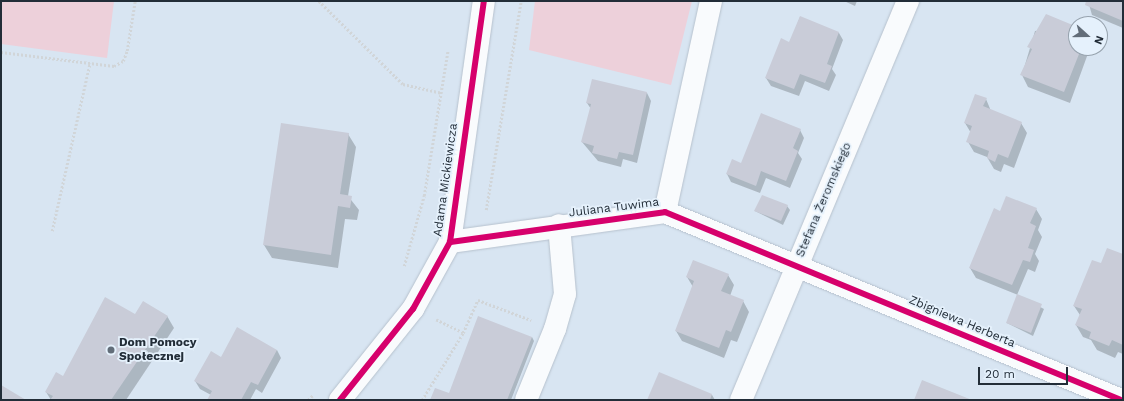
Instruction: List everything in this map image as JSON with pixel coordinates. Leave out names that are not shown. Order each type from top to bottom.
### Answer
[{"type":"street","name":"Adama Mickiewicza","points":[[340,400],[413,308],[450,242],[484,1]]},
{"type":"street","name":"Juliana Tuwima","points":[[665,212],[711,1]]},
{"type":"street","name":"Stefana Żeromskiego","points":[[741,400],[908,1]]},
{"type":"street","name":"Juliana Tuwima","points":[[450,242],[559,225],[665,212],[797,264]]},
{"type":"street","points":[[526,400],[556,330],[565,294],[559,225]]},
{"type":"street","name":"Zbigniewa Herberta","points":[[797,264],[1120,400]]},
{"type":"path","points":[[1,52],[114,66],[123,62],[135,1]]},
{"type":"path","points":[[319,1],[403,84],[440,93]]},
{"type":"path","points":[[491,192],[521,1]]},
{"type":"path","points":[[401,274],[424,196],[448,47]]},
{"type":"path","points":[[52,231],[90,63]]},
{"type":"path","points":[[422,400],[463,333],[478,300],[556,330]]},
{"type":"path","points":[[432,318],[463,333]]},
{"type":"path","points":[[308,400],[317,393]]},
{"type":"shaded area","points":[[1,1],[114,1],[107,58],[1,44]]},
{"type":"shaded area","points":[[535,1],[692,1],[671,85],[529,50]]},
{"type":"building","points":[[1086,1],[1123,1],[1123,21],[1085,5]]},
{"type":"building","points":[[1046,14],[1068,23],[1068,56],[1078,56],[1064,92],[1020,75],[1032,49],[1027,47]]},
{"type":"building","points":[[800,16],[839,32],[827,64],[832,66],[825,83],[800,74],[794,89],[765,78],[781,38],[789,42]]},
{"type":"building","points":[[592,79],[647,92],[633,155],[619,152],[617,159],[592,153],[594,146],[581,142],[591,104],[586,103]]},
{"type":"building","points":[[975,94],[987,98],[983,106],[1022,122],[1008,158],[998,154],[995,162],[987,158],[989,151],[966,142],[972,126],[964,123]]},
{"type":"building","points":[[761,113],[801,129],[793,148],[798,151],[786,181],[761,171],[756,186],[726,174],[732,159],[741,163]]},
{"type":"building","points":[[281,123],[349,133],[340,194],[352,196],[350,208],[338,206],[331,255],[263,245]]},
{"type":"building","points":[[762,195],[788,205],[781,221],[754,211]]},
{"type":"building","points":[[1006,196],[1037,208],[1030,223],[1036,226],[1028,248],[1034,250],[1030,262],[1023,260],[1012,285],[969,268],[994,208],[1000,211]]},
{"type":"building","points":[[1107,248],[1123,254],[1123,345],[1112,340],[1109,346],[1089,338],[1091,332],[1075,325],[1082,309],[1073,306],[1092,260],[1101,263]]},
{"type":"building","points":[[693,260],[729,274],[721,291],[744,300],[731,332],[726,330],[719,348],[675,331],[694,281],[686,277]]},
{"type":"building","points":[[1017,294],[1042,304],[1031,333],[1006,323]]},
{"type":"building","name":"Dom Pomocy Społecznej","points":[[105,297],[135,314],[143,301],[168,316],[111,400],[50,400],[53,396],[45,392],[56,372],[63,376]]},
{"type":"building","points":[[478,316],[532,337],[507,400],[430,400],[435,388],[449,393]]},
{"type":"building","points":[[237,327],[277,350],[258,385],[251,382],[241,400],[207,400],[212,391],[194,381],[211,351],[221,357]]},
{"type":"building","points":[[659,372],[712,394],[710,400],[647,400]]},
{"type":"building","points":[[922,380],[972,400],[914,400]]},
{"type":"building","points":[[1,385],[26,400],[1,400]]},
{"type":"cycle path","points":[[340,400],[413,309],[450,242],[484,1]]},
{"type":"cycle path","points":[[450,242],[665,212],[1120,400]]},
{"type":"place","name":"Dom Pomocy Społecznej","points":[[111,350]]}]
